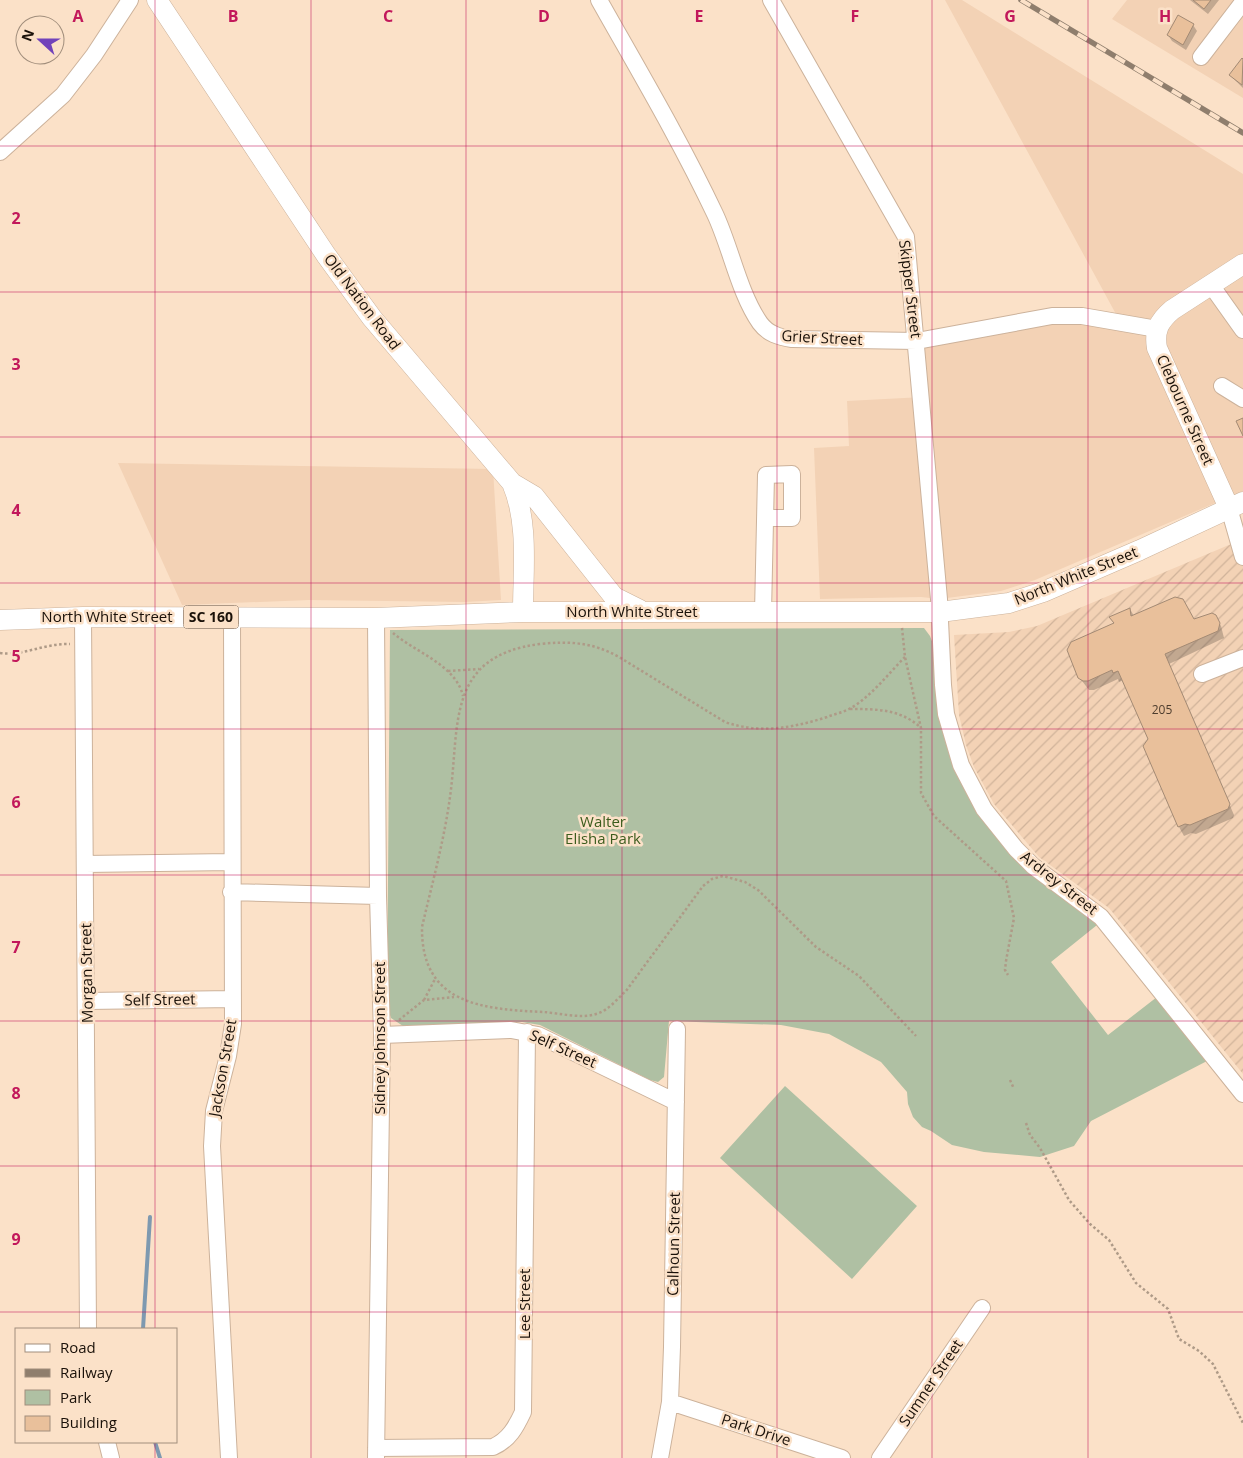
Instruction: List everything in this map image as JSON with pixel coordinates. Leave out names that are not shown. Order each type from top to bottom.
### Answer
[{"type":"main road","name":"Old Nation Road","points":[[157,0],[354,295],[512,483],[519,500],[523,521],[523,612]]},
{"type":"main road","points":[[1157,329],[1163,318],[1172,310],[1243,264]]},
{"type":"main road","name":"Clebourne Street","points":[[1157,329],[1155,338],[1157,348],[1236,505]]},
{"type":"main road","points":[[512,483],[534,496],[614,597],[645,612]]},
{"type":"main road","name":"North White Street","points":[[0,620],[83,617],[232,617],[382,624],[523,612],[940,612],[1009,603],[1043,592],[1140,550],[1236,505]]},
{"type":"street","points":[[0,152],[63,95],[94,55],[130,0]]},
{"type":"street","name":"Grier Street","points":[[599,0],[689,159],[723,230],[751,307],[761,324],[773,335],[792,340],[917,341],[1052,316],[1082,316],[1157,329]]},
{"type":"street","name":"Skipper Street","points":[[771,0],[906,237],[917,341],[940,612]]},
{"type":"street","points":[[1201,58],[1243,2]]},
{"type":"street","points":[[1211,285],[1243,330]]},
{"type":"street","points":[[1222,386],[1243,398]]},
{"type":"street","points":[[1236,505],[1243,557]]},
{"type":"street","points":[[763,613],[766,518]]},
{"type":"street","name":"Ardrey Street","points":[[940,612],[946,714],[961,765],[984,809],[1033,866],[1101,916],[1243,1094]]},
{"type":"street","name":"Morgan Street","points":[[83,617],[88,1328]]},
{"type":"street","name":"Jackson Street","points":[[229,1458],[212,1146],[214,1111],[228,1056],[234,999],[231,892],[232,617]]},
{"type":"street","name":"Sidney Johnson Street","points":[[376,1453],[382,1035],[378,896],[382,624]]},
{"type":"street","points":[[1202,674],[1243,658]]},
{"type":"street","points":[[86,864],[231,862]]},
{"type":"street","points":[[231,892],[378,896]]},
{"type":"street","name":"Self Street","points":[[87,1001],[234,999]]},
{"type":"street","name":"Calhoun Street","points":[[660,1458],[670,1402],[677,1029]]},
{"type":"street","name":"Self Street","points":[[382,1035],[511,1030],[527,1032],[538,1035],[676,1102]]},
{"type":"street","name":"Lee Street","points":[[376,1453],[493,1447],[504,1443],[515,1428],[523,1412],[527,1032]]},
{"type":"street","name":"Sumner Street","points":[[880,1458],[982,1308]]},
{"type":"street","name":"Park Drive","points":[[670,1402],[842,1458]]},
{"type":"street","points":[[107,1443],[111,1458]]},
{"type":"path","points":[[382,624],[404,642],[448,671],[461,688],[463,697]]},
{"type":"path","points":[[902,626],[905,657],[921,728],[921,793],[926,805],[942,825],[1006,881],[1014,918],[1007,950],[1005,970],[1008,975]]},
{"type":"path","points":[[455,997],[435,979],[422,947],[422,927],[447,817],[456,724],[463,697],[480,669],[494,657],[509,650],[567,641],[583,642],[602,648],[620,657],[700,708],[725,722],[742,728],[757,730],[802,725],[848,710],[893,712],[905,716],[921,728]]},
{"type":"path","points":[[0,653],[28,652],[44,646],[77,644]]},
{"type":"path","points":[[848,710],[877,686],[905,657]]},
{"type":"path","points":[[448,671],[480,669]]},
{"type":"path","points":[[424,1000],[455,997],[505,1010],[595,1015],[602,1012],[626,991],[703,886],[712,879],[724,876],[745,882],[758,890],[816,947],[859,976],[916,1036]]},
{"type":"path","points":[[382,1035],[424,1000],[435,979]]},
{"type":"path","points":[[1010,1080],[1014,1088]]},
{"type":"path","points":[[1026,1123],[1030,1135],[1040,1148],[1070,1200],[1090,1224],[1109,1240],[1136,1283],[1168,1309],[1179,1339],[1213,1364],[1243,1423]]},
{"type":"shaded area","points":[[945,0],[962,0],[1243,174],[1243,491],[1035,580],[1001,591],[939,599],[921,597],[820,599],[814,448],[849,446],[847,401],[923,397],[920,344],[1080,319],[1123,327]]},
{"type":"shaded area","points":[[1127,0],[1243,0],[1243,98],[1112,19]]},
{"type":"shaded area","points":[[118,463],[493,469],[501,600],[465,602],[309,600],[182,605]]},
{"type":"shaded area","points":[[1243,539],[1243,1074],[1109,908],[1039,857],[994,804],[974,767],[966,745],[959,715],[954,635],[1009,632],[1037,626]]},
{"type":"green space","name":"Walter Elisha Park","points":[[924,628],[930,636],[940,662],[943,711],[982,809],[1102,921],[1051,962],[1108,1035],[1157,997],[1209,1060],[1091,1121],[1074,1146],[1040,1157],[984,1152],[952,1145],[922,1127],[913,1117],[908,1104],[907,1092],[881,1062],[829,1034],[781,1025],[669,1021],[664,1077],[658,1082],[650,1080],[540,1025],[522,1022],[406,1028],[391,1018],[387,1006],[390,630]]},
{"type":"green space","points":[[785,1086],[917,1206],[852,1279],[720,1158]]},
{"type":"building","points":[[1193,0],[1211,0],[1204,9]]},
{"type":"building","points":[[1178,15],[1194,24],[1183,45],[1167,35]]},
{"type":"building","points":[[1243,59],[1242,85],[1229,75]]},
{"type":"building","points":[[1243,418],[1243,436],[1236,421]]},
{"type":"building","points":[[1175,597],[1183,599],[1194,619],[1212,613],[1216,615],[1220,623],[1218,631],[1165,654],[1230,804],[1228,809],[1190,825],[1185,824],[1178,827],[1143,746],[1148,739],[1118,671],[1113,673],[1112,670],[1088,681],[1083,681],[1078,678],[1067,650],[1071,642],[1114,623],[1109,617],[1130,608],[1131,616]]},
{"type":"waterway","points":[[143,1328],[150,1217]]},
{"type":"waterway","points":[[155,1443],[160,1458]]},
{"type":"railway","points":[[1021,0],[1243,133]]}]
